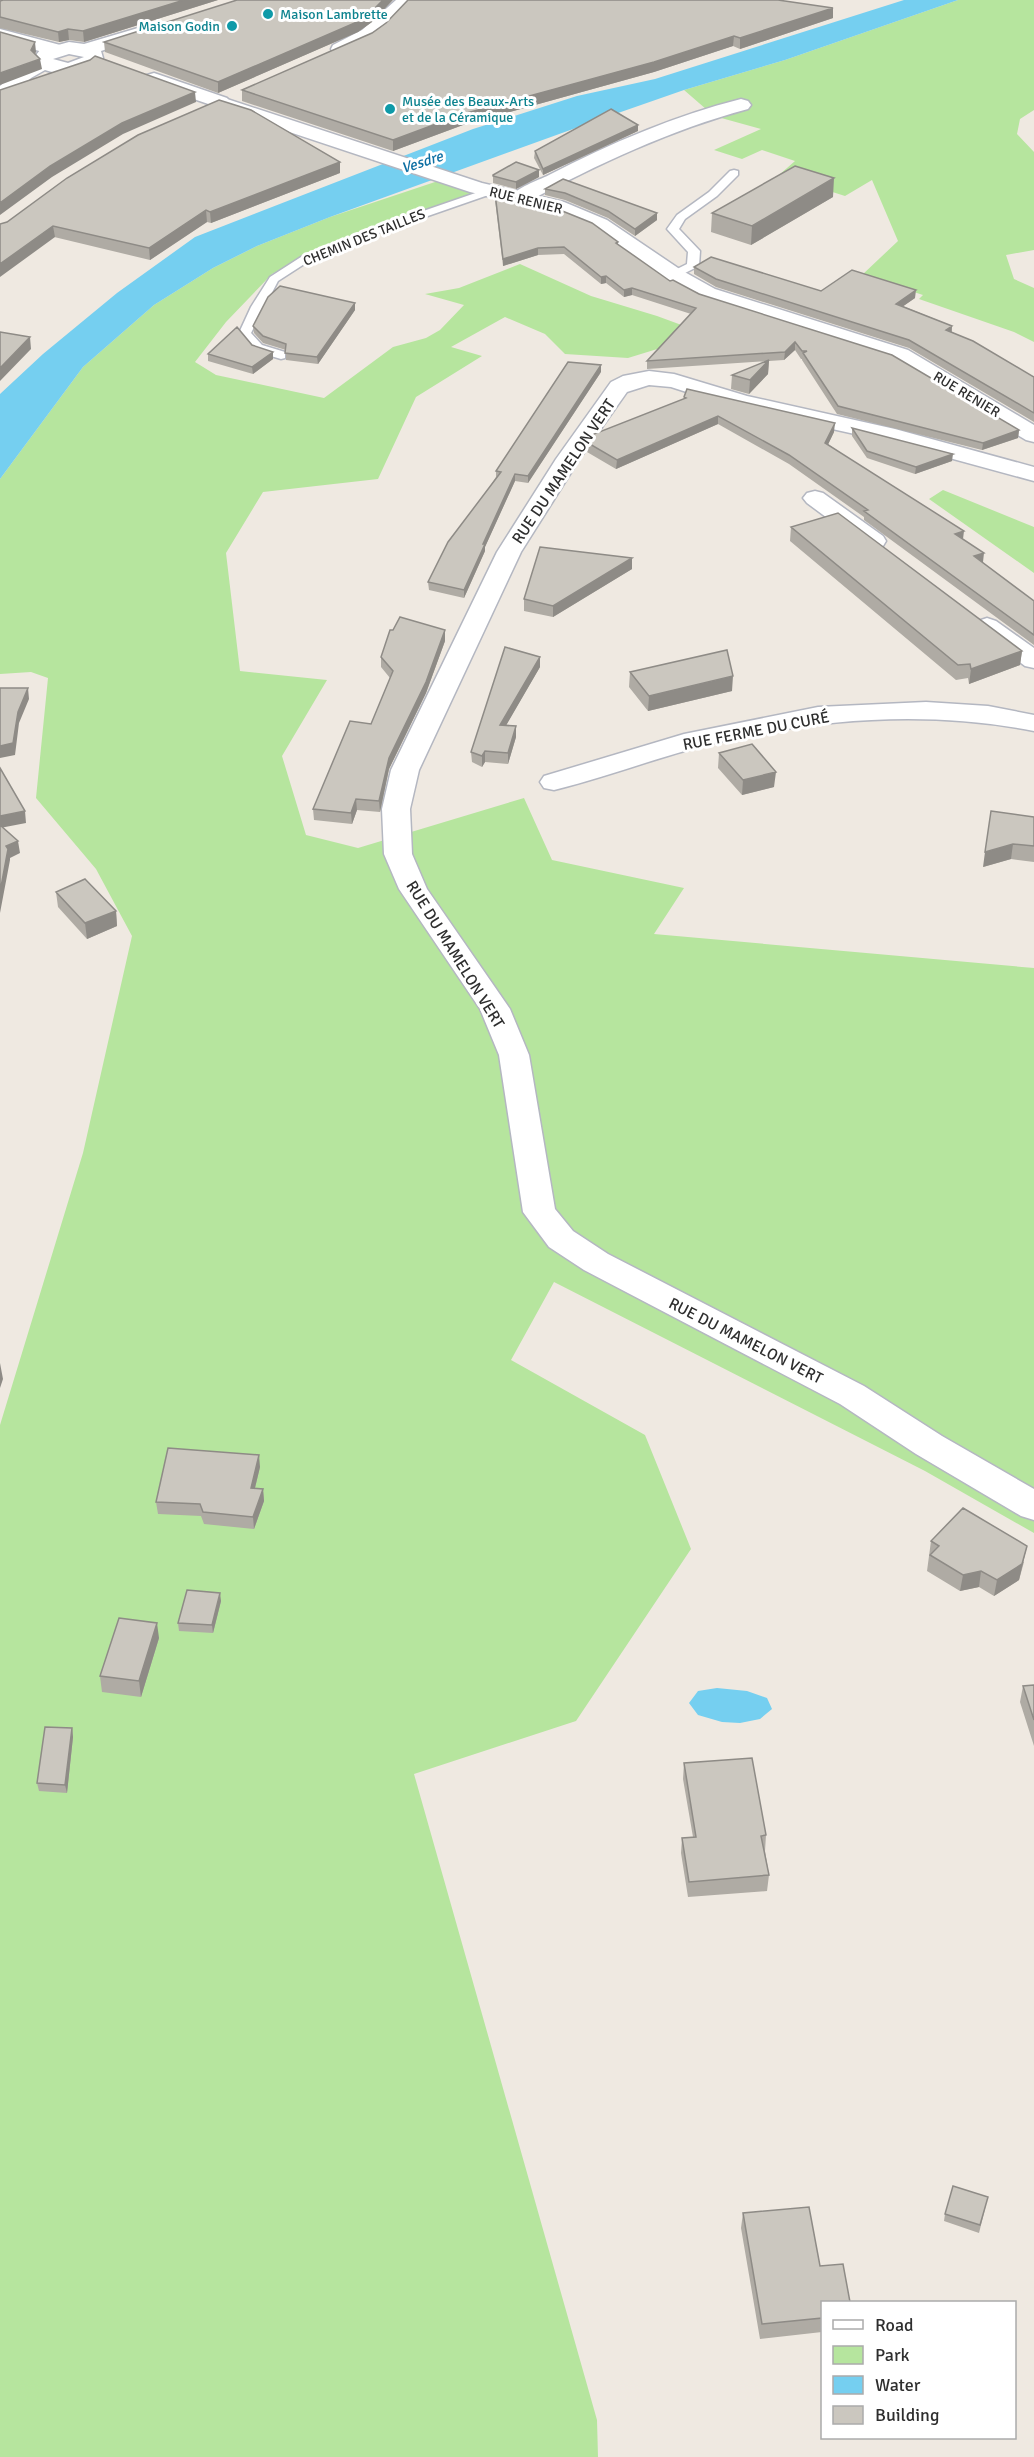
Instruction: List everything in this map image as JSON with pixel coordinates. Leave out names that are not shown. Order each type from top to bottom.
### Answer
[{"type":"street","points":[[324,56],[365,38],[379,28],[406,0]]},
{"type":"street","points":[[2,93],[87,64],[96,56],[166,24]]},
{"type":"street","points":[[0,34],[48,57],[55,67],[70,68]]},
{"type":"street","points":[[0,48],[48,57],[96,56]]},
{"type":"street","points":[[2,93],[48,57]]},
{"type":"street","name":"RUE RENIER","points":[[142,75],[484,190],[557,206],[600,224],[674,275],[708,294],[900,355],[1034,435]]},
{"type":"street","points":[[190,115],[249,90]]},
{"type":"street","points":[[520,198],[613,150],[696,118],[741,105]]},
{"type":"street","name":"RUE DU MAMELON VERT","points":[[1034,474],[914,440],[741,402],[674,381],[649,378],[627,382],[619,387],[568,459],[509,552],[449,672],[409,762],[396,809],[396,823],[398,854],[413,889],[501,1020],[514,1055],[539,1212],[561,1239],[596,1262],[852,1395],[928,1445],[1034,1506]]},
{"type":"street","points":[[815,498],[891,554]]},
{"type":"street","points":[[968,611],[1034,660]]},
{"type":"street","name":"RUE FERME DU CURÉ","points":[[554,782],[694,740],[818,715],[926,710],[988,714],[1034,723]]},
{"type":"lane","points":[[674,275],[693,266],[694,251],[672,229],[681,217],[713,194],[734,173]]},
{"type":"lane","name":"CHEMIN DES TAILLES","points":[[281,355],[258,348],[245,333],[274,279],[305,259],[484,190]]},
{"type":"green space","points":[[958,0],[1034,0],[1034,110],[1020,119],[1017,134],[1034,152],[1034,250],[1006,255],[1014,279],[1034,288],[1034,342],[1014,332],[919,299],[923,295],[862,275],[898,241],[872,180],[845,196],[779,175],[795,161],[762,150],[742,159],[714,150],[761,129],[714,116],[684,90],[785,60]]},
{"type":"green space","points":[[441,180],[473,193],[334,242],[272,274],[226,322],[195,362],[216,375],[324,398],[393,347],[426,338],[440,330],[464,305],[425,294],[459,288],[520,264],[591,296],[706,334],[628,358],[565,354],[545,334],[505,317],[451,347],[482,356],[416,397],[378,479],[263,492],[226,553],[240,671],[327,680],[282,756],[306,835],[358,848],[524,798],[552,860],[684,888],[654,934],[1034,968],[1034,1533],[925,1471],[554,1282],[511,1360],[645,1435],[691,1549],[576,1721],[414,1774],[597,2420],[598,2457],[0,2457],[0,1425],[83,1153],[132,936],[96,869],[36,798],[48,678],[31,672],[0,674],[0,479],[83,367],[154,305],[213,268],[257,246],[330,217]]},
{"type":"green space","points":[[943,490],[1034,527],[1034,573],[929,499]]},
{"type":"water","name":"Vesdre","points":[[904,0],[958,0],[785,60],[684,90],[598,120],[330,217],[257,246],[213,268],[154,305],[83,367],[0,479],[0,394],[43,354],[117,293],[195,237],[473,129],[577,96],[655,79]]},
{"type":"water","points":[[717,1688],[747,1691],[767,1698],[772,1709],[760,1719],[740,1723],[722,1722],[698,1715],[689,1703],[698,1691]]},
{"type":"building","points":[[184,0],[83,31],[68,29],[58,32],[0,17],[0,1]]},
{"type":"building","points":[[237,0],[383,0],[357,22],[218,82],[104,42]]},
{"type":"building","points":[[408,0],[778,0],[833,8],[740,38],[734,36],[654,62],[463,114],[393,140],[242,90],[372,33],[386,23]]},
{"type":"building","points":[[0,32],[35,42],[31,50],[40,59],[0,73]]},
{"type":"building","points":[[95,56],[195,92],[122,123],[50,166],[0,203],[0,90],[90,60]]},
{"type":"building","points":[[219,100],[251,110],[340,162],[210,212],[206,210],[149,248],[53,226],[0,264],[0,224],[7,222],[67,178],[138,135]]},
{"type":"building","points":[[611,109],[638,125],[543,169],[535,151]]},
{"type":"building","points":[[516,162],[539,170],[516,182],[493,176],[493,175]]},
{"type":"building","points":[[795,166],[834,178],[752,226],[712,213]]},
{"type":"building","points":[[563,179],[657,213],[635,229],[608,211],[565,193],[545,189]]},
{"type":"building","points":[[495,193],[550,206],[592,223],[670,281],[673,280],[699,294],[892,355],[1019,430],[983,443],[838,406],[803,353],[807,351],[802,351],[795,342],[785,352],[647,361],[696,308],[632,288],[624,290],[606,276],[601,277],[564,247],[538,248],[503,259]]},
{"type":"building","points":[[711,257],[821,291],[852,270],[916,290],[896,304],[952,326],[946,330],[973,341],[1034,377],[1034,413],[909,340],[716,279],[694,267]]},
{"type":"building","points":[[280,286],[355,303],[317,357],[285,353],[286,344],[263,336],[253,326],[268,297]]},
{"type":"building","points":[[237,327],[252,345],[273,352],[252,367],[208,354]]},
{"type":"building","points":[[0,332],[30,337],[0,368]]},
{"type":"building","points":[[769,360],[750,380],[732,375]]},
{"type":"building","points":[[568,362],[601,365],[528,476],[515,474],[464,590],[428,582],[448,542],[501,472],[496,471]]},
{"type":"building","points":[[687,389],[835,423],[825,443],[964,531],[955,534],[984,553],[974,556],[1034,601],[1034,635],[864,511],[868,510],[789,455],[718,416],[617,460],[588,443],[594,434],[686,398],[684,397]]},
{"type":"building","points":[[852,428],[953,454],[916,467],[867,451]]},
{"type":"building","points":[[838,513],[1022,651],[971,669],[970,664],[958,665],[791,527]]},
{"type":"building","points":[[540,547],[632,558],[553,606],[524,599]]},
{"type":"building","points":[[400,617],[445,630],[426,682],[389,758],[379,801],[356,799],[351,813],[313,809],[350,721],[371,724],[393,671],[381,657],[390,630],[393,630]]},
{"type":"building","points":[[505,647],[540,657],[500,725],[516,726],[508,753],[485,751],[482,756],[471,752]]},
{"type":"building","points":[[727,650],[733,676],[649,696],[630,672]]},
{"type":"building","points":[[0,688],[28,688],[18,712],[13,743],[0,746]]},
{"type":"building","points":[[752,744],[776,772],[743,780],[719,753]]},
{"type":"building","points":[[0,768],[25,811],[0,816]]},
{"type":"building","points":[[991,811],[1034,817],[1034,846],[1013,844],[985,852]]},
{"type":"building","points":[[0,825],[18,841],[6,846],[8,849],[0,892]]},
{"type":"building","points":[[85,879],[116,911],[85,923],[56,892]]},
{"type":"building","points":[[168,1448],[259,1455],[251,1488],[263,1489],[253,1517],[203,1512],[200,1504],[156,1502]]},
{"type":"building","points":[[963,1508],[1027,1546],[1022,1564],[997,1580],[981,1571],[963,1575],[930,1555],[939,1546],[931,1541]]},
{"type":"building","points":[[187,1590],[220,1593],[212,1625],[178,1623]]},
{"type":"building","points":[[119,1618],[157,1623],[139,1681],[100,1676]]},
{"type":"building","points":[[1034,1685],[1034,1720],[1023,1686]]},
{"type":"building","points":[[45,1727],[72,1728],[65,1785],[37,1783]]},
{"type":"building","points":[[752,1758],[766,1835],[761,1836],[769,1875],[689,1882],[682,1838],[696,1837],[684,1763]]},
{"type":"building","points":[[953,2186],[988,2197],[980,2225],[945,2214]]},
{"type":"building","points":[[809,2207],[820,2266],[843,2264],[850,2301],[821,2301],[821,2318],[762,2324],[743,2213]]},
{"type":"place","name":"Maison Lambrette","points":[[268,14]]},
{"type":"place","name":"Maison Godin","points":[[232,26]]},
{"type":"place","name":"Musée des Beaux-Arts et de la Céramique","points":[[390,109]]}]
